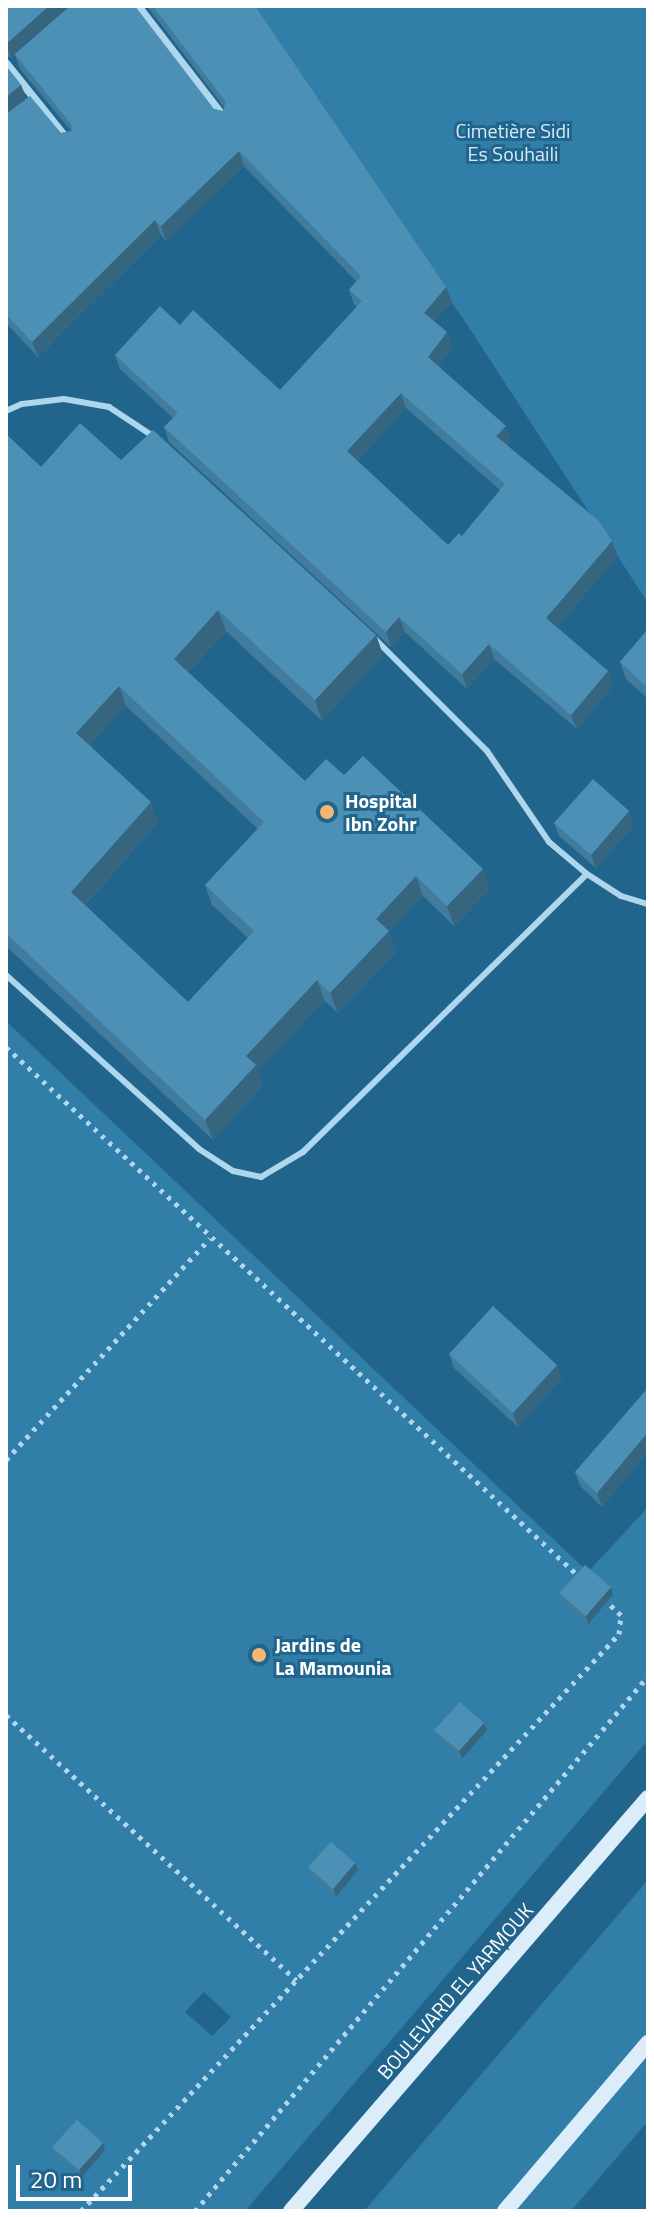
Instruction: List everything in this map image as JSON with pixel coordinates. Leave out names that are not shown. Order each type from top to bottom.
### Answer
[{"type":"main road","name":"BOULEVARD EL YARMOUK","points":[[291,2211],[648,1798]]},
{"type":"main road","points":[[505,2211],[648,2043]]},
{"type":"street","points":[[138,6],[225,120]]},
{"type":"street","points":[[22,59],[8,66],[71,143]]},
{"type":"street","points":[[25,109],[35,102]]},
{"type":"lane","points":[[6,411],[22,404],[64,399],[109,407],[142,425],[165,447]]},
{"type":"lane","points":[[364,627],[487,751],[549,842],[587,874],[621,896],[648,904]]},
{"type":"lane","points":[[6,975],[199,1149],[233,1171],[261,1177],[303,1152],[587,874]]},
{"type":"path","points":[[6,1047],[585,1583]]},
{"type":"path","points":[[6,1460],[210,1238]]},
{"type":"path","points":[[81,2211],[619,1634],[621,1615],[597,1593]]},
{"type":"path","points":[[195,2211],[648,1676]]},
{"type":"path","points":[[6,1715],[296,1980]]},
{"type":"green space","name":"Cimetière Sidi Es Souhaili","points":[[250,6],[648,6],[648,603],[468,326]]},
{"type":"green space","name":"Jardins de La Mamounia","points":[[6,1021],[588,1572],[648,1507],[648,1740],[245,2211],[6,2211]],"holes":[[[204,1992],[231,2017],[212,2036],[185,2012]]]},
{"type":"green space","points":[[648,1880],[648,2121],[571,2211],[364,2211]]},
{"type":"building","points":[[6,6],[49,6],[6,44]]},
{"type":"building","points":[[70,6],[135,6],[214,109],[223,111],[226,102],[153,6],[255,6],[446,287],[424,313],[447,332],[428,357],[506,426],[496,436],[599,521],[612,541],[546,618],[608,671],[571,715],[489,644],[462,674],[399,617],[386,632],[164,427],[178,413],[115,355],[160,306],[180,325],[193,310],[280,390],[362,301],[349,290],[361,276],[239,151],[161,226],[155,220],[32,342],[6,314],[6,114],[30,96],[61,133],[72,131],[71,124],[15,54]],"holes":[[[401,393],[505,484],[462,536],[459,533],[448,545],[347,451]]]},
{"type":"building","points":[[6,66],[21,85],[6,97]]},
{"type":"building","points":[[80,423],[121,460],[153,430],[376,635],[315,700],[218,610],[174,659],[305,781],[326,759],[344,775],[363,756],[483,869],[447,906],[416,876],[376,919],[389,931],[330,993],[317,980],[246,1056],[256,1065],[205,1120],[6,933],[6,434],[41,467]],"holes":[[[119,686],[264,822],[205,885],[254,931],[188,1002],[71,892],[151,802],[76,733]]]},
{"type":"building","points":[[648,629],[648,688],[620,662]]},
{"type":"building","points":[[593,779],[629,811],[591,855],[554,823]]},
{"type":"building","points":[[493,1306],[557,1365],[513,1413],[449,1354]]},
{"type":"building","points":[[648,1388],[648,1432],[597,1493],[575,1472]]},
{"type":"building","points":[[585,1565],[611,1587],[586,1616],[559,1593]]},
{"type":"building","points":[[460,1702],[484,1723],[459,1751],[434,1730]]},
{"type":"building","points":[[331,1842],[355,1863],[333,1889],[308,1867]]},
{"type":"building","points":[[77,2120],[103,2143],[79,2170],[52,2147]]},
{"type":"place","name":"Hospital Ibn Zohr","points":[[327,812]]},
{"type":"place","name":"Jardins de La Mamounia","points":[[259,1655]]}]
